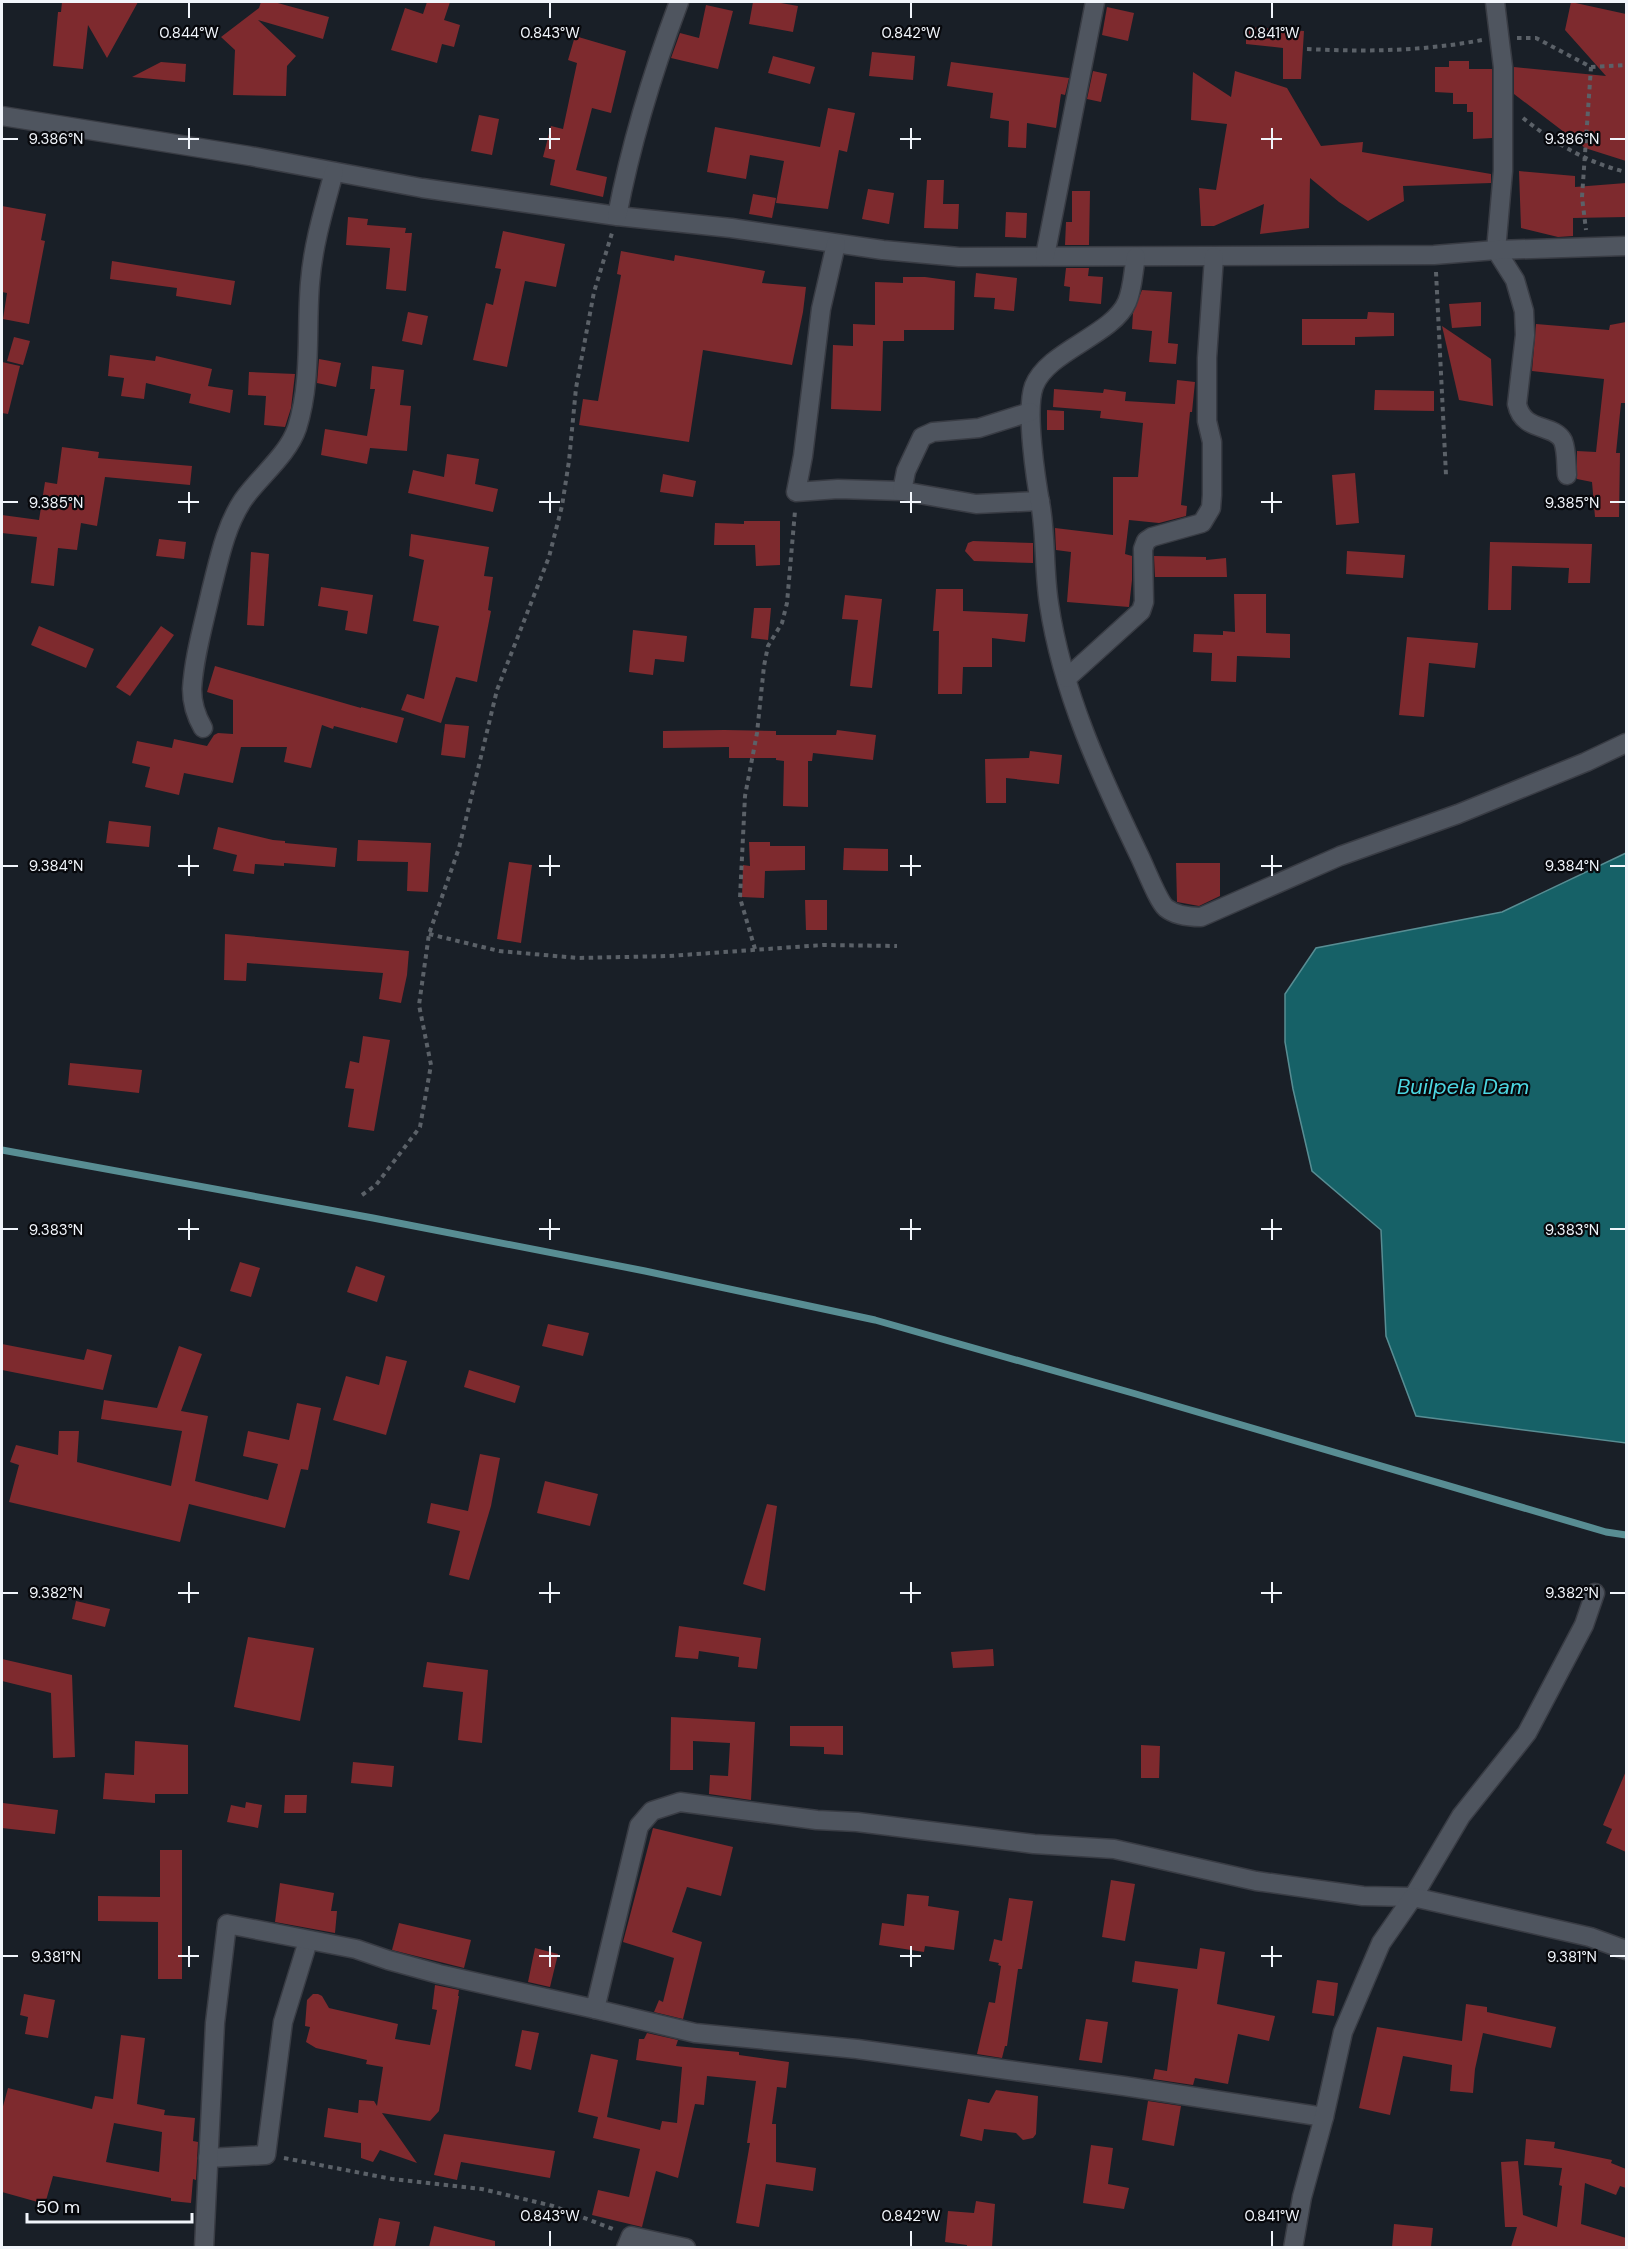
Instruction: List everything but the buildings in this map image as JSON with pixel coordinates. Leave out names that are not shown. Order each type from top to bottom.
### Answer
[{"type":"street","points":[[617,216],[651,76],[679,2]]},
{"type":"street","points":[[1045,256],[1095,2]]},
{"type":"street","points":[[1495,2],[1503,67],[1503,171],[1496,250],[1515,280],[1524,311],[1525,335],[1517,404],[1519,414],[1526,421],[1560,437],[1564,445],[1567,475]]},
{"type":"street","points":[[2,116],[422,188],[617,216],[959,257],[1434,255],[1496,250],[1626,246]]},
{"type":"street","points":[[203,728],[196,715],[192,689],[204,621],[226,532],[242,501],[273,466],[296,430],[303,405],[314,245],[334,172]]},
{"type":"street","points":[[836,244],[821,309],[796,492],[838,489],[902,492],[976,504],[1040,501]]},
{"type":"street","points":[[1136,257],[1126,303],[1115,318],[1050,365],[1034,386],[1030,412],[1045,534],[1048,602],[1058,646],[1090,747],[1166,907],[1184,916],[1201,917],[1340,856],[1458,814],[1586,762],[1626,743]]},
{"type":"street","points":[[1067,678],[1141,611],[1144,602],[1143,549],[1146,541],[1152,537],[1202,523],[1211,508],[1212,442],[1207,421],[1207,358],[1214,257]]},
{"type":"street","points":[[902,492],[906,471],[922,437],[933,432],[979,428],[1030,412]]},
{"type":"street","points":[[1293,2247],[1302,2197],[1344,2032],[1381,1943],[1413,1897],[1461,1816],[1527,1732],[1584,1625],[1595,1593]]},
{"type":"street","points":[[596,2009],[639,1826],[652,1811],[680,1802],[1012,1842],[1114,1848],[1256,1881],[1363,1896],[1413,1897],[1590,1937],[1626,1950]]},
{"type":"street","points":[[204,2247],[215,2023],[226,1924],[357,1949],[439,1974],[695,2033],[868,2050],[1124,2085],[1324,2117]]},
{"type":"street","points":[[208,2158],[266,2155],[283,2022],[308,1941]]},
{"type":"street","points":[[629,2242],[686,2247]]},
{"type":"path","points":[[1591,67],[1626,65]]},
{"type":"path","points":[[1503,103],[1538,131],[1584,159],[1626,172]]},
{"type":"path","points":[[362,1195],[376,1185],[420,1126],[431,1065],[419,1005],[429,934],[459,848],[497,690],[549,557],[562,506],[576,388],[594,292],[617,216]]},
{"type":"path","points":[[1434,255],[1438,289],[1446,475]]},
{"type":"path","points":[[755,949],[740,898],[745,796],[757,733],[768,646],[782,623],[787,603],[796,492]]},
{"type":"path","points":[[429,934],[499,951],[578,958],[669,956],[832,945],[897,946]]},
{"type":"path","points":[[266,2155],[392,2179],[482,2189],[552,2206],[629,2242]]},
{"type":"water","name":"Builpela Dam","points":[[1626,853],[1626,1443],[1416,1416],[1386,1336],[1381,1230],[1312,1171],[1285,1042],[1285,994],[1316,948],[1502,912]]},
{"type":"waterway","points":[[2,1150],[373,1218],[645,1271],[875,1320],[1606,1532],[1626,1535]]}]
